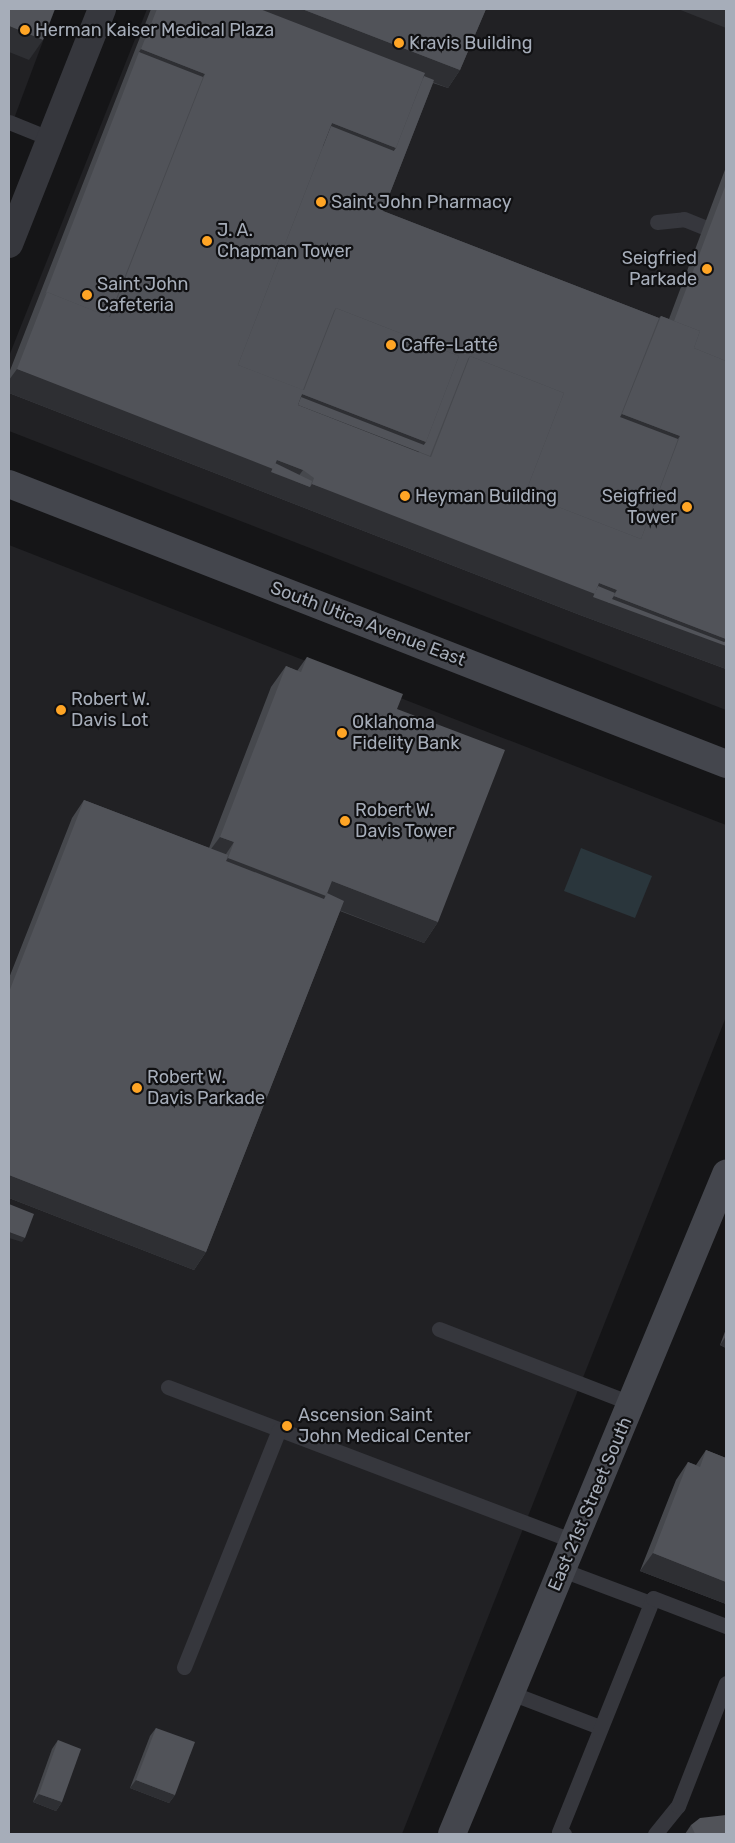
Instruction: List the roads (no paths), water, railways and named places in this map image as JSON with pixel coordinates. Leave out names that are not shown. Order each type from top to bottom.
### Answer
[{"type":"main road","name":"South Utica Avenue East","points":[[9,484],[726,764]]},
{"type":"main road","name":"East 21st Street South","points":[[452,1834],[565,1571],[726,1174]]},
{"type":"street","points":[[9,244],[102,9]]},
{"type":"lane","points":[[9,122],[50,138]]},
{"type":"lane","points":[[657,222],[684,219],[704,227]]},
{"type":"lane","points":[[439,1329],[633,1404]]},
{"type":"lane","points":[[168,1388],[576,1542]]},
{"type":"lane","points":[[184,1667],[279,1430]]},
{"type":"lane","points":[[565,1571],[650,1603]]},
{"type":"lane","points":[[564,1834],[559,1832],[652,1598],[726,1626]]},
{"type":"lane","points":[[655,1834],[678,1806],[726,1683]]},
{"type":"lane","points":[[511,1693],[600,1728]]},
{"type":"place","name":"Herman Kaiser Medical Plaza","points":[[25,30]]},
{"type":"place","name":"Kravis Building","points":[[399,43]]},
{"type":"place","name":"Saint John Pharmacy","points":[[321,202]]},
{"type":"place","name":"J. A. Chapman Tower","points":[[207,241]]},
{"type":"place","name":"Seigfried Parkade","points":[[707,269]]},
{"type":"place","name":"Saint John Cafeteria","points":[[87,295]]},
{"type":"place","name":"Caffe-Latté","points":[[391,345]]},
{"type":"place","name":"Heyman Building","points":[[405,496]]},
{"type":"place","name":"Seigfried Tower","points":[[687,507]]},
{"type":"place","name":"Robert W. Davis Lot","points":[[61,710]]},
{"type":"place","name":"Oklahoma Fidelity Bank","points":[[342,733]]},
{"type":"place","name":"Robert W. Davis Tower","points":[[345,821]]},
{"type":"place","name":"Robert W. Davis Parkade","points":[[137,1088]]},
{"type":"place","name":"Ascension Saint John Medical Center","points":[[287,1426]]}]
